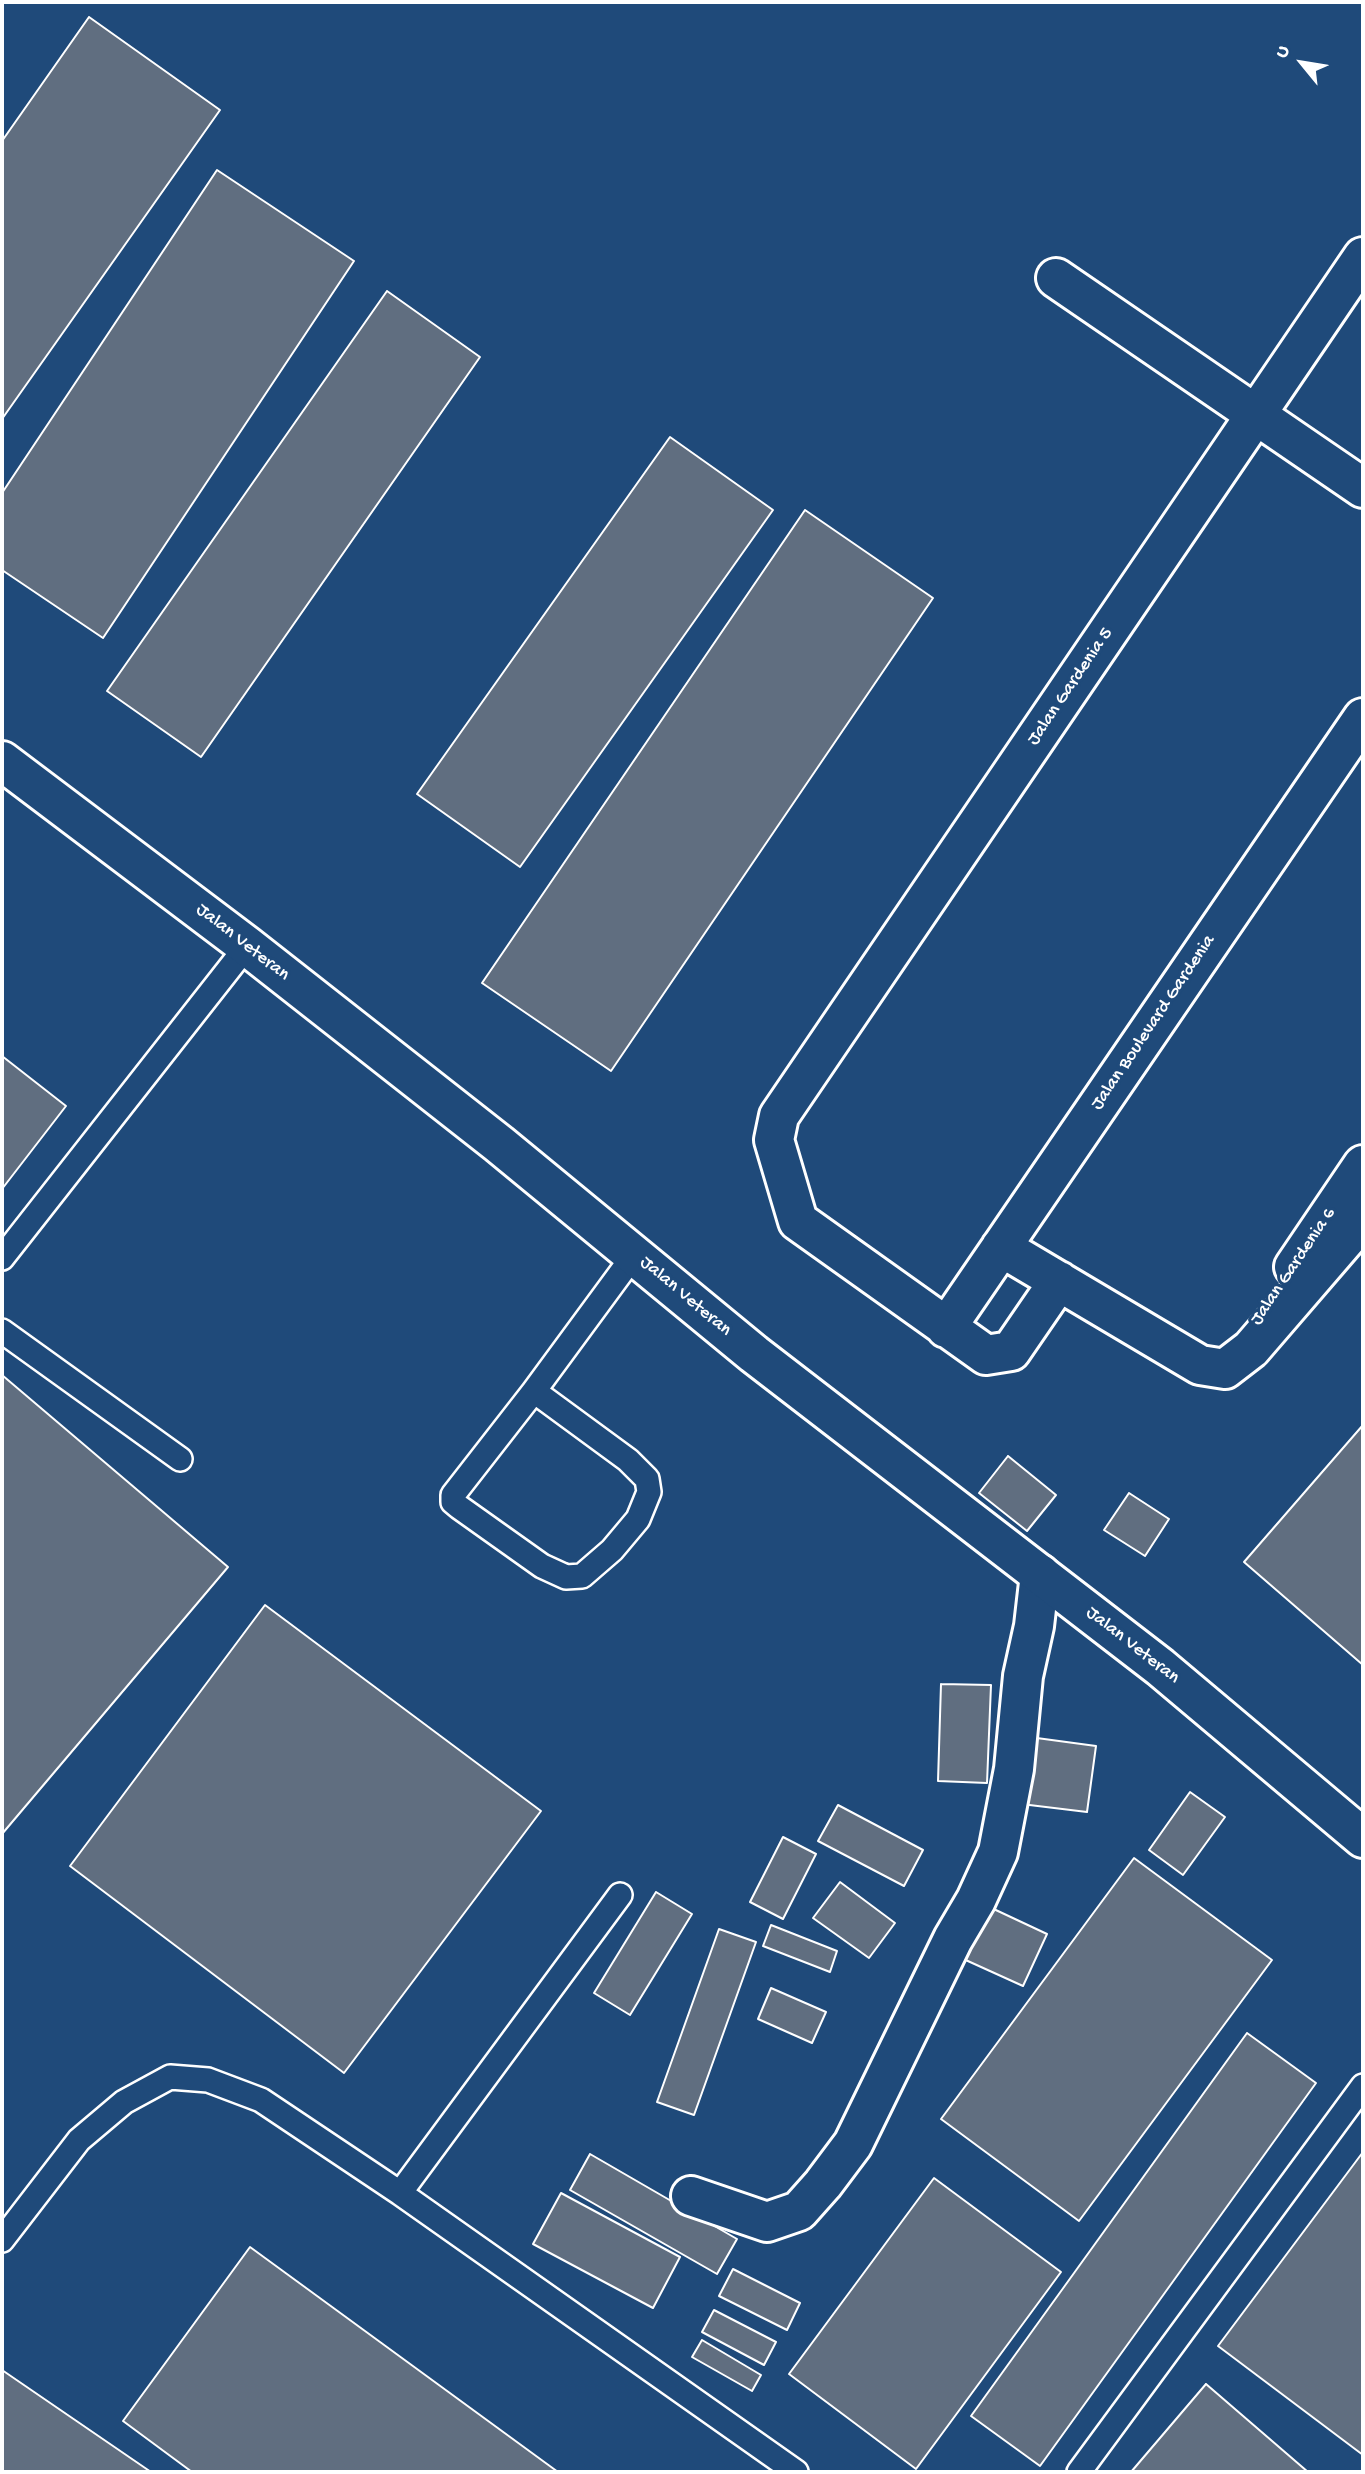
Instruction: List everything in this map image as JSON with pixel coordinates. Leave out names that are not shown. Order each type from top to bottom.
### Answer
[{"type":"street","name":"Jalan Gardenia 5","points":[[946,1328],[798,1221],[774,1140],[779,1116],[1363,257]]},
{"type":"street","points":[[1056,278],[1363,488]]},
{"type":"street","name":"Jalan Boulevard Gardenia","points":[[946,1328],[1363,718]]},
{"type":"street","name":"Jalan Veteran","points":[[2,761],[247,946],[499,1144],[754,1354],[1160,1667],[1363,1838]]},
{"type":"street","name":"Jalan Gardenia 6","points":[[1225,1368],[1363,1165]]},
{"type":"street","points":[[1001,1247],[1200,1365],[1225,1368],[1251,1349],[1363,1219]]},
{"type":"street","points":[[946,1328],[986,1355],[1011,1351],[1059,1281]]},
{"type":"street","points":[[691,2196],[767,2222],[799,2211],[853,2144],[998,1852],[1014,1769],[1023,1676],[1034,1626],[1040,1574]]},
{"type":"lane","points":[[2,1258],[247,946]]},
{"type":"lane","points":[[534,1391],[628,1460],[647,1479],[649,1492],[639,1519],[612,1550],[582,1576],[566,1577],[542,1566],[453,1502],[453,1495],[634,1255]]},
{"type":"lane","points":[[2,1331],[180,1459]]},
{"type":"lane","points":[[400,2193],[620,1895]]},
{"type":"lane","points":[[2,2240],[79,2140],[124,2102],[170,2077],[208,2080],[261,2100],[400,2193],[796,2472]]},
{"type":"lane","points":[[1079,2472],[1363,2086]]},
{"type":"building","points":[[89,17],[220,110],[2,419],[2,141]]},
{"type":"building","points":[[217,170],[354,261],[103,638],[2,570],[2,493]]},
{"type":"building","points":[[387,291],[480,357],[201,757],[107,691]]},
{"type":"building","points":[[670,437],[773,510],[520,867],[417,794]]},
{"type":"building","points":[[805,510],[933,598],[611,1071],[482,983]]},
{"type":"building","points":[[2,1056],[66,1106],[2,1189]]},
{"type":"building","points":[[2,1375],[228,1567],[2,1834]]},
{"type":"building","points":[[1363,1425],[1363,1665],[1244,1562]]},
{"type":"building","points":[[1008,1456],[1056,1495],[1027,1531],[979,1493]]},
{"type":"building","points":[[1129,1493],[1169,1519],[1145,1556],[1104,1530]]},
{"type":"building","points":[[265,1605],[541,1811],[344,2073],[70,1866]]},
{"type":"building","points":[[941,1684],[991,1685],[987,1783],[938,1781]]},
{"type":"building","points":[[1022,1736],[1096,1746],[1087,1812],[1013,1803]]},
{"type":"building","points":[[1190,1792],[1225,1817],[1183,1875],[1149,1850]]},
{"type":"building","points":[[838,1805],[923,1850],[904,1886],[818,1841]]},
{"type":"building","points":[[783,1837],[816,1854],[783,1919],[750,1902]]},
{"type":"building","points":[[1134,1858],[1272,1960],[1079,2221],[941,2119]]},
{"type":"building","points":[[840,1882],[895,1923],[869,1958],[813,1918]]},
{"type":"building","points":[[656,1892],[692,1914],[630,2015],[594,1993]]},
{"type":"building","points":[[983,1904],[1047,1934],[1023,1986],[959,1957]]},
{"type":"building","points":[[771,1925],[837,1951],[830,1972],[763,1946]]},
{"type":"building","points":[[719,1929],[756,1942],[694,2115],[657,2102]]},
{"type":"building","points":[[771,1988],[826,2012],[812,2043],[758,2019]]},
{"type":"building","points":[[1247,2033],[1316,2083],[1040,2466],[971,2416]]},
{"type":"building","points":[[1363,2152],[1363,2455],[1218,2346]]},
{"type":"building","points":[[590,2154],[737,2239],[717,2274],[570,2190]]},
{"type":"building","points":[[934,2178],[1061,2272],[916,2469],[789,2374]]},
{"type":"building","points":[[561,2193],[680,2257],[653,2308],[533,2244]]},
{"type":"building","points":[[250,2247],[558,2472],[192,2472],[123,2421]]},
{"type":"building","points":[[733,2269],[800,2303],[787,2330],[719,2296]]},
{"type":"building","points":[[714,2310],[776,2342],[764,2365],[702,2332]]},
{"type":"building","points":[[702,2340],[761,2375],[752,2391],[692,2357]]},
{"type":"building","points":[[2,2370],[151,2472],[2,2472]]},
{"type":"building","points":[[1206,2384],[1308,2472],[1131,2472]]}]
